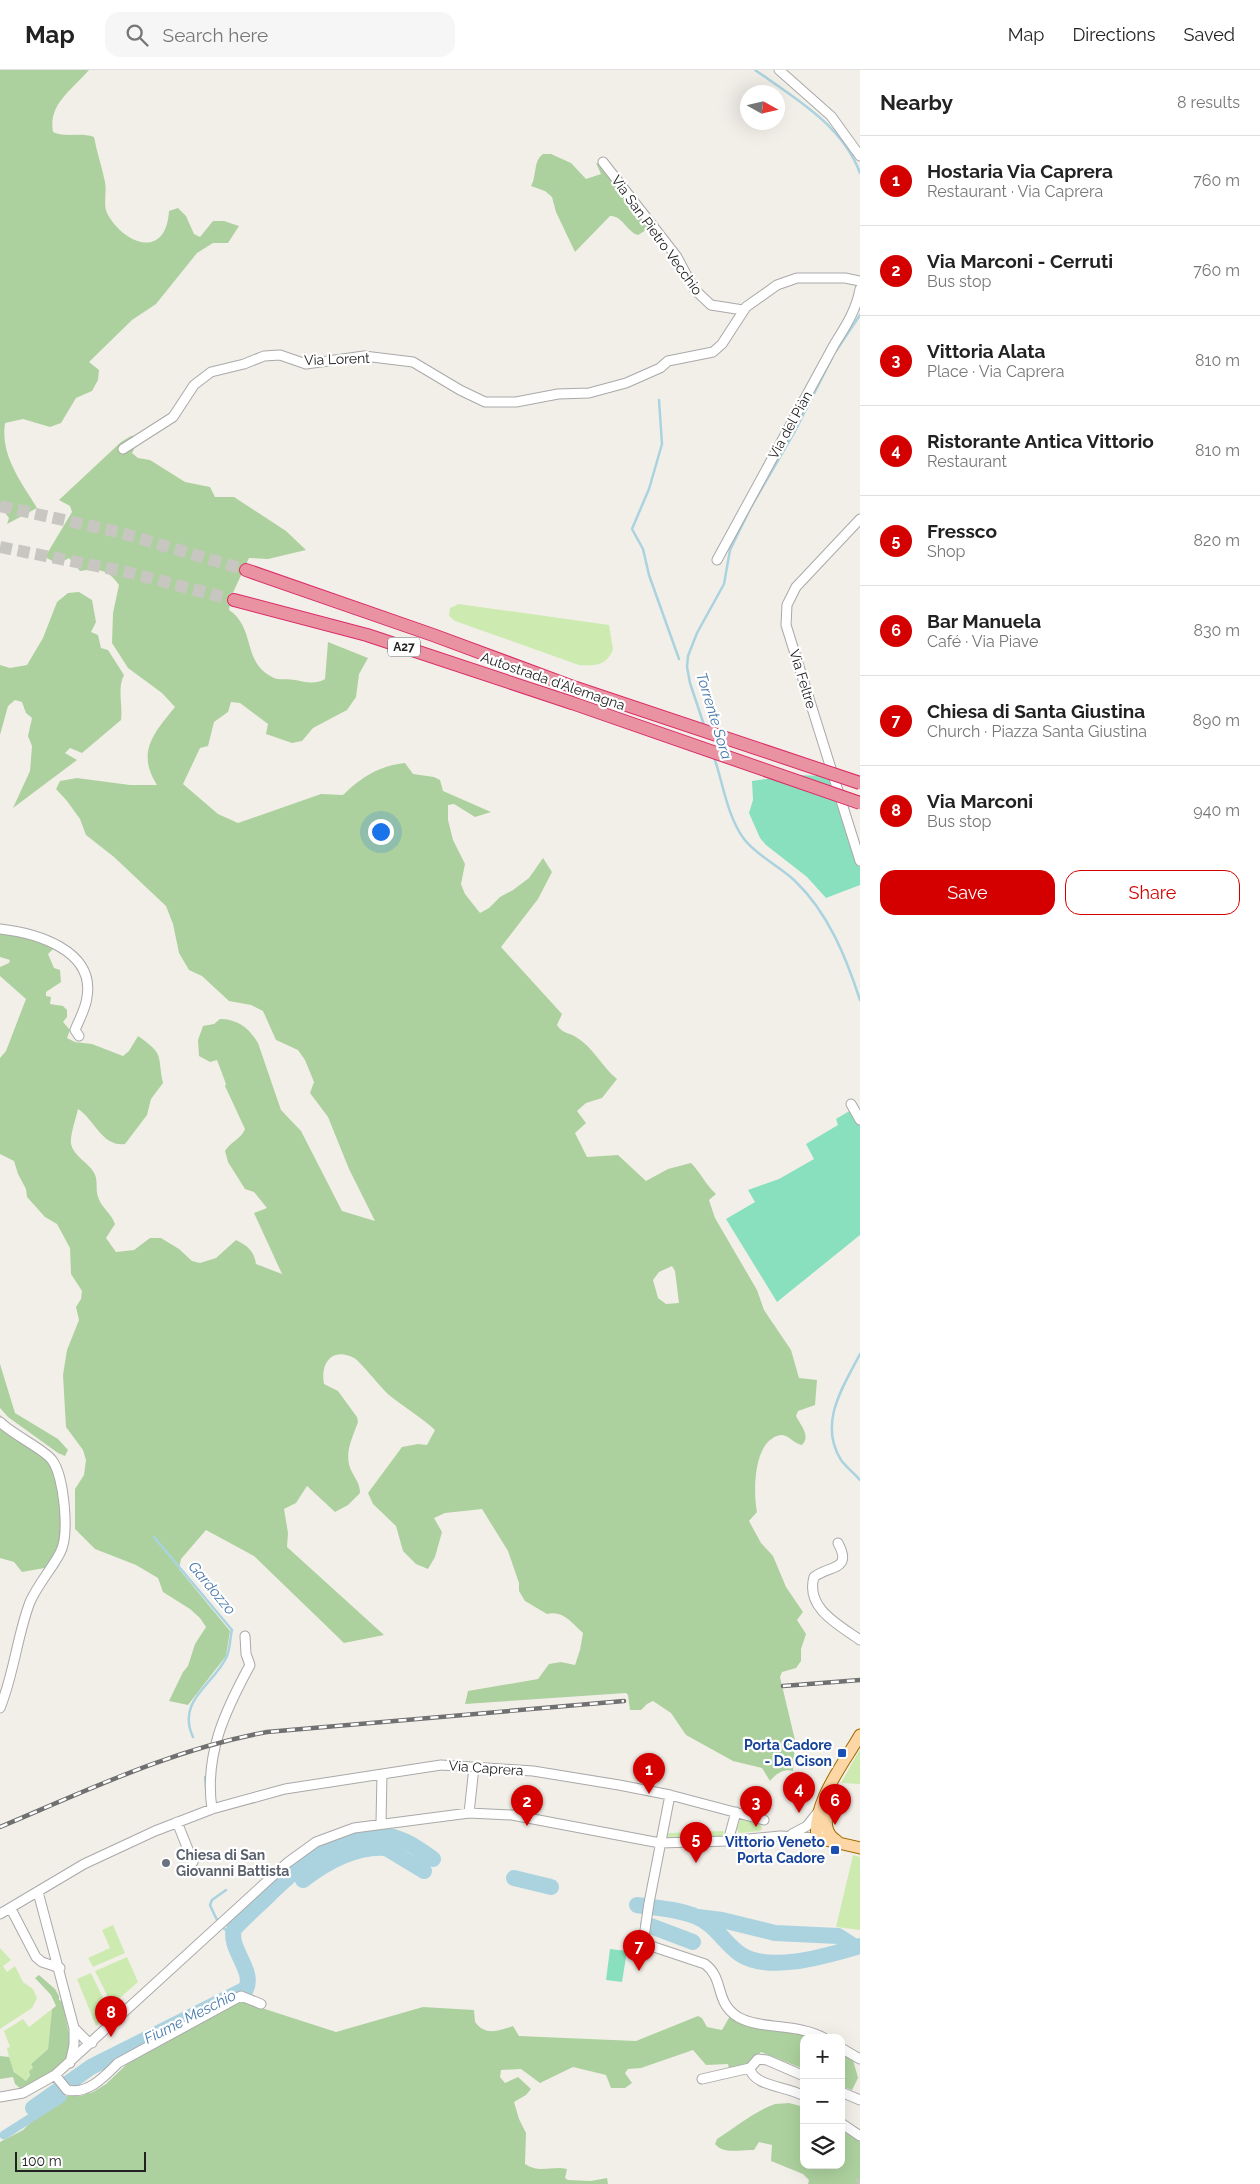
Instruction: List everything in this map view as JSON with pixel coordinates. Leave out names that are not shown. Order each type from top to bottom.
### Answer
[{"type":"highway","name":"Autostrada d'Alemagna","points":[[246,570],[433,635],[576,688],[860,784]]},
{"type":"highway","name":"Autostrada d'Alemagna","points":[[234,600],[368,634],[860,803]]},
{"type":"main road","points":[[860,1735],[821,1807],[816,1828],[817,1838],[860,1848]]},
{"type":"main road","points":[[837,1777],[829,1798],[826,1819],[827,1832],[838,1842]]},
{"type":"street","points":[[780,70],[831,116],[860,156]]},
{"type":"street","name":"Via San Pietro Vecchio","points":[[603,162],[677,257],[694,289],[711,305],[743,310]]},
{"type":"street","points":[[743,310],[777,284],[796,278],[845,278],[860,281]]},
{"type":"street","name":"Via del Piàn","points":[[717,560],[856,307],[860,289]]},
{"type":"street","name":"Via Lorent","points":[[123,449],[173,417],[194,386],[211,372],[244,364],[264,356],[280,355],[306,364],[364,356],[413,362],[460,390],[485,402],[516,402],[558,394],[589,393],[626,383],[660,368],[668,361],[713,352],[722,344],[743,310]]},
{"type":"street","name":"Via Feltre","points":[[860,519],[796,586],[787,605],[786,625],[860,861]]},
{"type":"street","points":[[0,929],[35,935],[70,952],[84,968],[88,997],[75,1030],[79,1036]]},
{"type":"street","points":[[850,1104],[860,1120]]},
{"type":"street","points":[[0,1422],[8,1431],[51,1459],[58,1472],[62,1490],[64,1540],[61,1552],[30,1602],[7,1691],[0,1708]]},
{"type":"street","points":[[838,1543],[843,1552],[843,1561],[839,1566],[814,1577],[813,1592],[820,1610],[860,1640]]},
{"type":"street","points":[[210,1810],[209,1792],[213,1745],[219,1728],[250,1664],[246,1654],[245,1636]]},
{"type":"street","name":"Via Caprera","points":[[0,1914],[84,1864],[155,1831],[210,1810],[285,1789],[441,1765],[534,1771],[670,1795],[764,1820]]},
{"type":"street","points":[[469,1812],[474,1767]]},
{"type":"street","points":[[381,1823],[382,1774]]},
{"type":"street","points":[[670,1795],[649,1903],[645,1944],[705,1964],[712,1969],[717,1977],[721,2000],[740,2018],[802,2029],[814,2034]]},
{"type":"street","points":[[787,1836],[807,1826],[821,1807]]},
{"type":"street","points":[[0,2097],[23,2093],[57,2077],[287,1863],[310,1846],[341,1832],[381,1823],[469,1812],[512,1814],[660,1843],[728,1841],[787,1836],[817,1838],[826,1819]]},
{"type":"street","points":[[728,1841],[736,1812]]},
{"type":"street","points":[[177,1822],[193,1862]]},
{"type":"street","points":[[38,1892],[60,1968],[74,2028],[74,2045],[70,2063]]},
{"type":"street","points":[[11,1909],[36,1957],[42,1962],[60,1968]]},
{"type":"street","points":[[57,2077],[66,2088],[76,2090],[102,2080],[118,2063],[241,1996],[262,2004]]},
{"type":"street","points":[[74,2028],[87,2041],[92,2043]]},
{"type":"street","points":[[845,2050],[860,2059]]},
{"type":"street","points":[[702,2079],[750,2068],[758,2059],[767,2060],[800,2074]]},
{"type":"street","points":[[750,2068],[751,2075],[757,2081],[794,2090],[800,2094]]},
{"type":"street","points":[[845,2094],[860,2100]]},
{"type":"street","points":[[842,2124],[860,2136]]},
{"type":"green space","points":[[0,70],[89,70],[58,105],[52,122],[53,132],[63,135],[94,137],[105,182],[107,213],[123,233],[143,242],[153,242],[160,236],[166,226],[169,211],[178,208],[186,216],[194,234],[200,237],[213,221],[224,221],[239,226],[228,243],[213,243],[197,253],[156,304],[132,320],[89,362],[99,370],[98,380],[92,391],[76,398],[61,423],[50,427],[23,419],[5,423],[4,435],[9,458],[19,479],[37,508],[7,524],[9,518],[0,506]]},
{"type":"green space","points":[[543,154],[551,154],[571,163],[586,179],[601,174],[596,163],[608,166],[653,226],[638,235],[618,218],[610,216],[575,252],[556,212],[552,197],[545,191],[531,186],[536,165]]},
{"type":"green space","points":[[141,435],[132,453],[138,458],[150,460],[185,482],[210,487],[215,497],[234,497],[286,531],[306,550],[268,559],[249,558],[231,597],[229,610],[243,626],[256,663],[263,671],[277,679],[321,681],[325,679],[328,642],[368,658],[359,674],[356,697],[347,710],[313,728],[302,741],[292,743],[266,734],[268,724],[240,703],[231,702],[228,712],[214,722],[208,746],[200,748],[183,784],[218,814],[238,823],[321,794],[343,795],[371,773],[395,764],[405,763],[413,774],[434,777],[440,780],[443,791],[491,812],[475,817],[454,804],[448,805],[448,820],[453,840],[465,864],[461,884],[465,894],[480,913],[529,878],[543,858],[552,872],[538,899],[501,947],[562,1014],[557,1025],[559,1028],[582,1041],[617,1079],[602,1098],[586,1103],[577,1111],[586,1123],[575,1133],[587,1157],[618,1155],[646,1181],[668,1169],[691,1163],[716,1194],[709,1200],[715,1218],[757,1290],[764,1310],[791,1350],[799,1378],[817,1380],[815,1405],[798,1411],[796,1416],[805,1435],[805,1442],[802,1445],[781,1435],[772,1439],[765,1446],[760,1456],[755,1480],[757,1512],[749,1521],[761,1543],[773,1556],[786,1587],[803,1612],[797,1620],[806,1634],[801,1649],[801,1661],[796,1668],[782,1672],[780,1677],[795,1740],[793,1771],[786,1770],[780,1772],[770,1781],[762,1768],[733,1761],[686,1735],[671,1713],[653,1701],[641,1710],[630,1710],[626,1693],[465,1704],[468,1691],[538,1679],[549,1664],[561,1662],[575,1665],[583,1633],[563,1616],[553,1613],[547,1614],[525,1601],[519,1591],[519,1583],[508,1551],[482,1509],[445,1513],[434,1518],[442,1532],[435,1557],[428,1569],[416,1564],[403,1551],[396,1526],[373,1504],[368,1493],[402,1447],[418,1444],[427,1445],[435,1430],[389,1395],[357,1360],[347,1355],[340,1354],[330,1359],[326,1363],[323,1376],[324,1384],[338,1391],[357,1417],[358,1422],[349,1447],[348,1459],[349,1466],[359,1485],[360,1493],[348,1505],[335,1512],[307,1486],[296,1503],[284,1509],[288,1533],[287,1547],[384,1635],[344,1643],[254,1556],[206,1530],[181,1559],[179,1569],[230,1631],[226,1656],[188,1705],[169,1701],[183,1672],[188,1666],[195,1644],[206,1627],[190,1609],[163,1592],[158,1578],[136,1565],[95,1549],[75,1529],[75,1489],[84,1475],[86,1460],[83,1450],[66,1427],[63,1375],[67,1350],[79,1320],[76,1307],[81,1299],[82,1291],[71,1274],[70,1248],[57,1224],[45,1217],[27,1197],[26,1189],[14,1161],[0,1154],[0,1058],[6,1051],[26,999],[0,976],[0,967],[9,963],[10,960],[0,957],[0,933],[5,931],[55,947],[48,954],[54,968],[60,970],[61,982],[46,992],[46,996],[51,997],[50,1004],[63,1006],[67,1010],[67,1017],[63,1022],[70,1030],[67,1038],[75,1042],[92,1044],[123,1056],[129,1051],[138,1036],[152,1047],[160,1060],[163,1083],[151,1099],[147,1115],[125,1144],[117,1144],[110,1141],[78,1109],[72,1131],[72,1148],[93,1171],[96,1178],[99,1201],[115,1224],[106,1238],[116,1252],[134,1250],[150,1238],[161,1238],[179,1249],[192,1261],[200,1263],[216,1258],[236,1240],[250,1249],[256,1264],[282,1274],[254,1213],[267,1208],[254,1192],[245,1189],[228,1162],[225,1151],[245,1129],[225,1086],[226,1084],[217,1060],[210,1062],[199,1056],[198,1040],[203,1026],[214,1024],[220,1019],[226,1019],[242,1025],[258,1043],[281,1110],[301,1131],[342,1211],[375,1221],[349,1169],[328,1117],[310,1093],[314,1082],[305,1060],[298,1050],[276,1040],[263,1011],[251,1005],[229,1001],[202,976],[189,970],[179,953],[173,924],[166,906],[114,857],[86,835],[80,819],[56,789],[60,781],[77,778],[130,785],[157,785],[148,763],[150,743],[175,707],[162,693],[128,668],[112,643],[113,613],[119,585],[115,580],[102,571],[80,571],[69,558],[58,564],[45,557],[72,512],[70,506],[59,500],[121,442],[131,436]],"holes":[[[672,1266],[675,1271],[679,1303],[666,1304],[658,1298],[653,1280],[659,1272]]]},
{"type":"green space","points":[[79,592],[92,600],[96,622],[91,632],[98,635],[101,648],[108,650],[124,675],[121,685],[121,720],[82,753],[70,748],[65,753],[77,760],[13,808],[30,771],[32,746],[28,736],[32,718],[26,713],[22,702],[15,700],[8,706],[0,735],[0,665],[10,668],[27,665],[43,638],[57,602],[68,593]]},
{"type":"green space","points":[[459,604],[609,625],[613,649],[607,659],[600,664],[579,665],[455,621],[449,616],[450,608]]},
{"type":"green space","points":[[792,775],[831,776],[860,867],[860,885],[826,898],[807,877],[766,845],[760,838],[749,813],[753,800],[752,781]]},
{"type":"green space","points":[[851,1110],[860,1124],[860,1235],[777,1302],[726,1219],[755,1202],[748,1190],[779,1179],[814,1159],[806,1144],[838,1125],[836,1119]]},
{"type":"green space","points":[[0,1364],[15,1413],[58,1439],[68,1450],[65,1456],[8,1417],[0,1408]]},
{"type":"green space","points":[[0,1415],[15,1428],[49,1450],[59,1464],[66,1537],[50,1567],[22,1572],[14,1562],[0,1558]]},
{"type":"green space","points":[[860,1749],[860,1784],[841,1783]]},
{"type":"green space","points":[[740,1819],[761,1824],[762,1829],[760,1831],[739,1833],[737,1829]]},
{"type":"green space","points":[[723,1831],[724,1835],[721,1837],[668,1837],[667,1835],[669,1833]]},
{"type":"green space","points":[[853,1855],[860,1857],[860,1930],[836,1927]]},
{"type":"green space","points":[[113,1925],[125,1953],[93,1967],[88,1958],[110,1948],[102,1930]]},
{"type":"green space","points":[[0,1948],[11,1960],[3,1966],[7,1972],[15,1966],[23,1982],[33,1989],[37,1998],[32,2008],[0,2029]]},
{"type":"green space","points":[[610,1949],[627,1951],[622,1982],[606,1980]]},
{"type":"green space","points":[[127,1957],[138,1982],[112,2005],[95,1971]]},
{"type":"green space","points":[[91,1973],[110,2012],[96,2026],[77,1979]]},
{"type":"green space","points":[[39,1975],[55,1989],[59,2000],[62,2001],[71,2047],[66,2062],[36,2085],[26,2085],[21,2089],[15,2084],[13,2077],[0,2079],[0,2056],[9,2057],[14,2072],[26,2081],[30,2075],[29,2071],[33,2068],[31,2064],[48,2049],[52,2009],[56,2006],[51,1995],[35,1978]]},
{"type":"green space","points":[[240,2001],[336,2032],[423,2007],[474,2010],[475,2022],[483,2029],[497,2031],[513,2026],[519,2036],[636,2041],[698,2016],[702,2018],[707,2027],[722,2030],[730,2016],[804,2034],[800,2034],[800,2067],[761,2052],[751,2062],[729,2069],[728,2064],[706,2065],[693,2050],[641,2068],[628,2069],[625,2073],[632,2083],[625,2088],[611,2088],[606,2075],[573,2067],[540,2083],[521,2069],[501,2070],[500,2077],[505,2083],[518,2077],[531,2089],[526,2095],[514,2102],[526,2133],[525,2164],[541,2169],[567,2169],[565,2178],[568,2180],[591,2181],[607,2178],[608,2184],[0,2184],[0,2142],[23,2130],[32,2121],[30,2118],[67,2096],[80,2096],[93,2092],[106,2084],[127,2064]]},
{"type":"green space","points":[[52,2009],[48,2049],[31,2064],[33,2068],[26,2081],[12,2067],[7,2048],[10,2047],[4,2031],[23,2019],[29,2027]]},
{"type":"green space","points":[[845,2054],[853,2060],[858,2078],[852,2090],[845,2087]]},
{"type":"green space","points":[[789,2103],[800,2106],[800,2169],[845,2169],[845,2132],[860,2142],[860,2184],[808,2184],[809,2180],[803,2174],[771,2161],[772,2145],[759,2142],[754,2150],[733,2151],[723,2149],[715,2144],[717,2139],[761,2110],[775,2104]]},
{"type":"waterway","name":"Torrente Sora","points":[[755,70],[816,114],[842,141],[860,173]]},
{"type":"waterway","name":"Torrente Sora","points":[[836,351],[860,315]]},
{"type":"waterway","name":"Torrente Sora","points":[[704,725],[690,683],[687,667],[688,656],[697,633],[724,584],[730,550],[751,507],[795,431],[832,358]]},
{"type":"waterway","points":[[659,400],[662,444],[649,489],[632,529],[643,549],[649,575],[679,659]]},
{"type":"waterway","name":"Torrente Sora","points":[[714,757],[729,810],[738,830],[749,845],[794,880],[817,906],[842,952],[860,1000]]},
{"type":"waterway","name":"Torrente Sora","points":[[860,1354],[840,1392],[832,1419],[835,1446],[841,1460],[860,1480]]},
{"type":"waterway","name":"Gardozzo","points":[[154,1537],[232,1630],[227,1656],[199,1694],[189,1713],[189,1724],[193,1737]]},
{"type":"waterway","name":"Gardozzo","points":[[205,1777],[206,1788]]},
{"type":"waterway","name":"Fiume Meschio","points":[[33,2108],[91,2067],[246,1989],[248,1982],[247,1974],[235,1944],[233,1937],[234,1929],[295,1871],[324,1850],[339,1842],[355,1837],[371,1835],[389,1836],[407,1842],[433,1859]]},
{"type":"waterway","points":[[303,1880],[342,1856],[352,1852],[375,1848],[386,1848],[424,1871]]},
{"type":"waterway","name":"Fiume Meschio","points":[[514,1878],[551,1887]]},
{"type":"waterway","name":"Gardozzo","points":[[226,1890],[212,1900],[210,1905],[219,1923],[233,1935]]},
{"type":"waterway","name":"Fiume Meschio","points":[[637,1905],[675,1910],[697,1917],[715,1929],[740,1954],[752,1960],[783,1963],[800,1961],[860,1946]]},
{"type":"waterway","points":[[698,1917],[722,1920],[775,1933],[838,1936],[855,1947]]},
{"type":"waterway","points":[[648,1925],[693,1942]]},
{"type":"waterway","points":[[4,2135],[62,2098]]},
{"type":"tunnel","points":[[0,506],[118,532],[246,570]]},
{"type":"tunnel","points":[[0,547],[127,572],[234,600]]},
{"type":"railway","points":[[783,1686],[860,1680]]},
{"type":"railway","points":[[0,1827],[131,1772],[232,1739],[267,1732],[624,1701]]},
{"type":"place","name":"Porta Cadore - Da Cison","points":[[842,1753]]},
{"type":"place","name":"Hostaria Via Caprera","points":[[649,1794]]},
{"type":"place","name":"Ristorante Antica Vittorio","points":[[799,1813]]},
{"type":"place","name":"Bar Manuela","points":[[835,1825]]},
{"type":"place","name":"Via Marconi - Cerruti","points":[[527,1826]]},
{"type":"place","name":"Vittoria Alata","points":[[756,1827]]},
{"type":"place","name":"Vittorio Veneto Porta Cadore","points":[[835,1850]]},
{"type":"place","name":"Chiesa di San Giovanni Battista","points":[[166,1863]]},
{"type":"place","name":"Fressco","points":[[696,1863]]},
{"type":"place","name":"Chiesa di Santa Giustina","points":[[639,1971]]},
{"type":"place","name":"Via Marconi","points":[[111,2037]]}]
